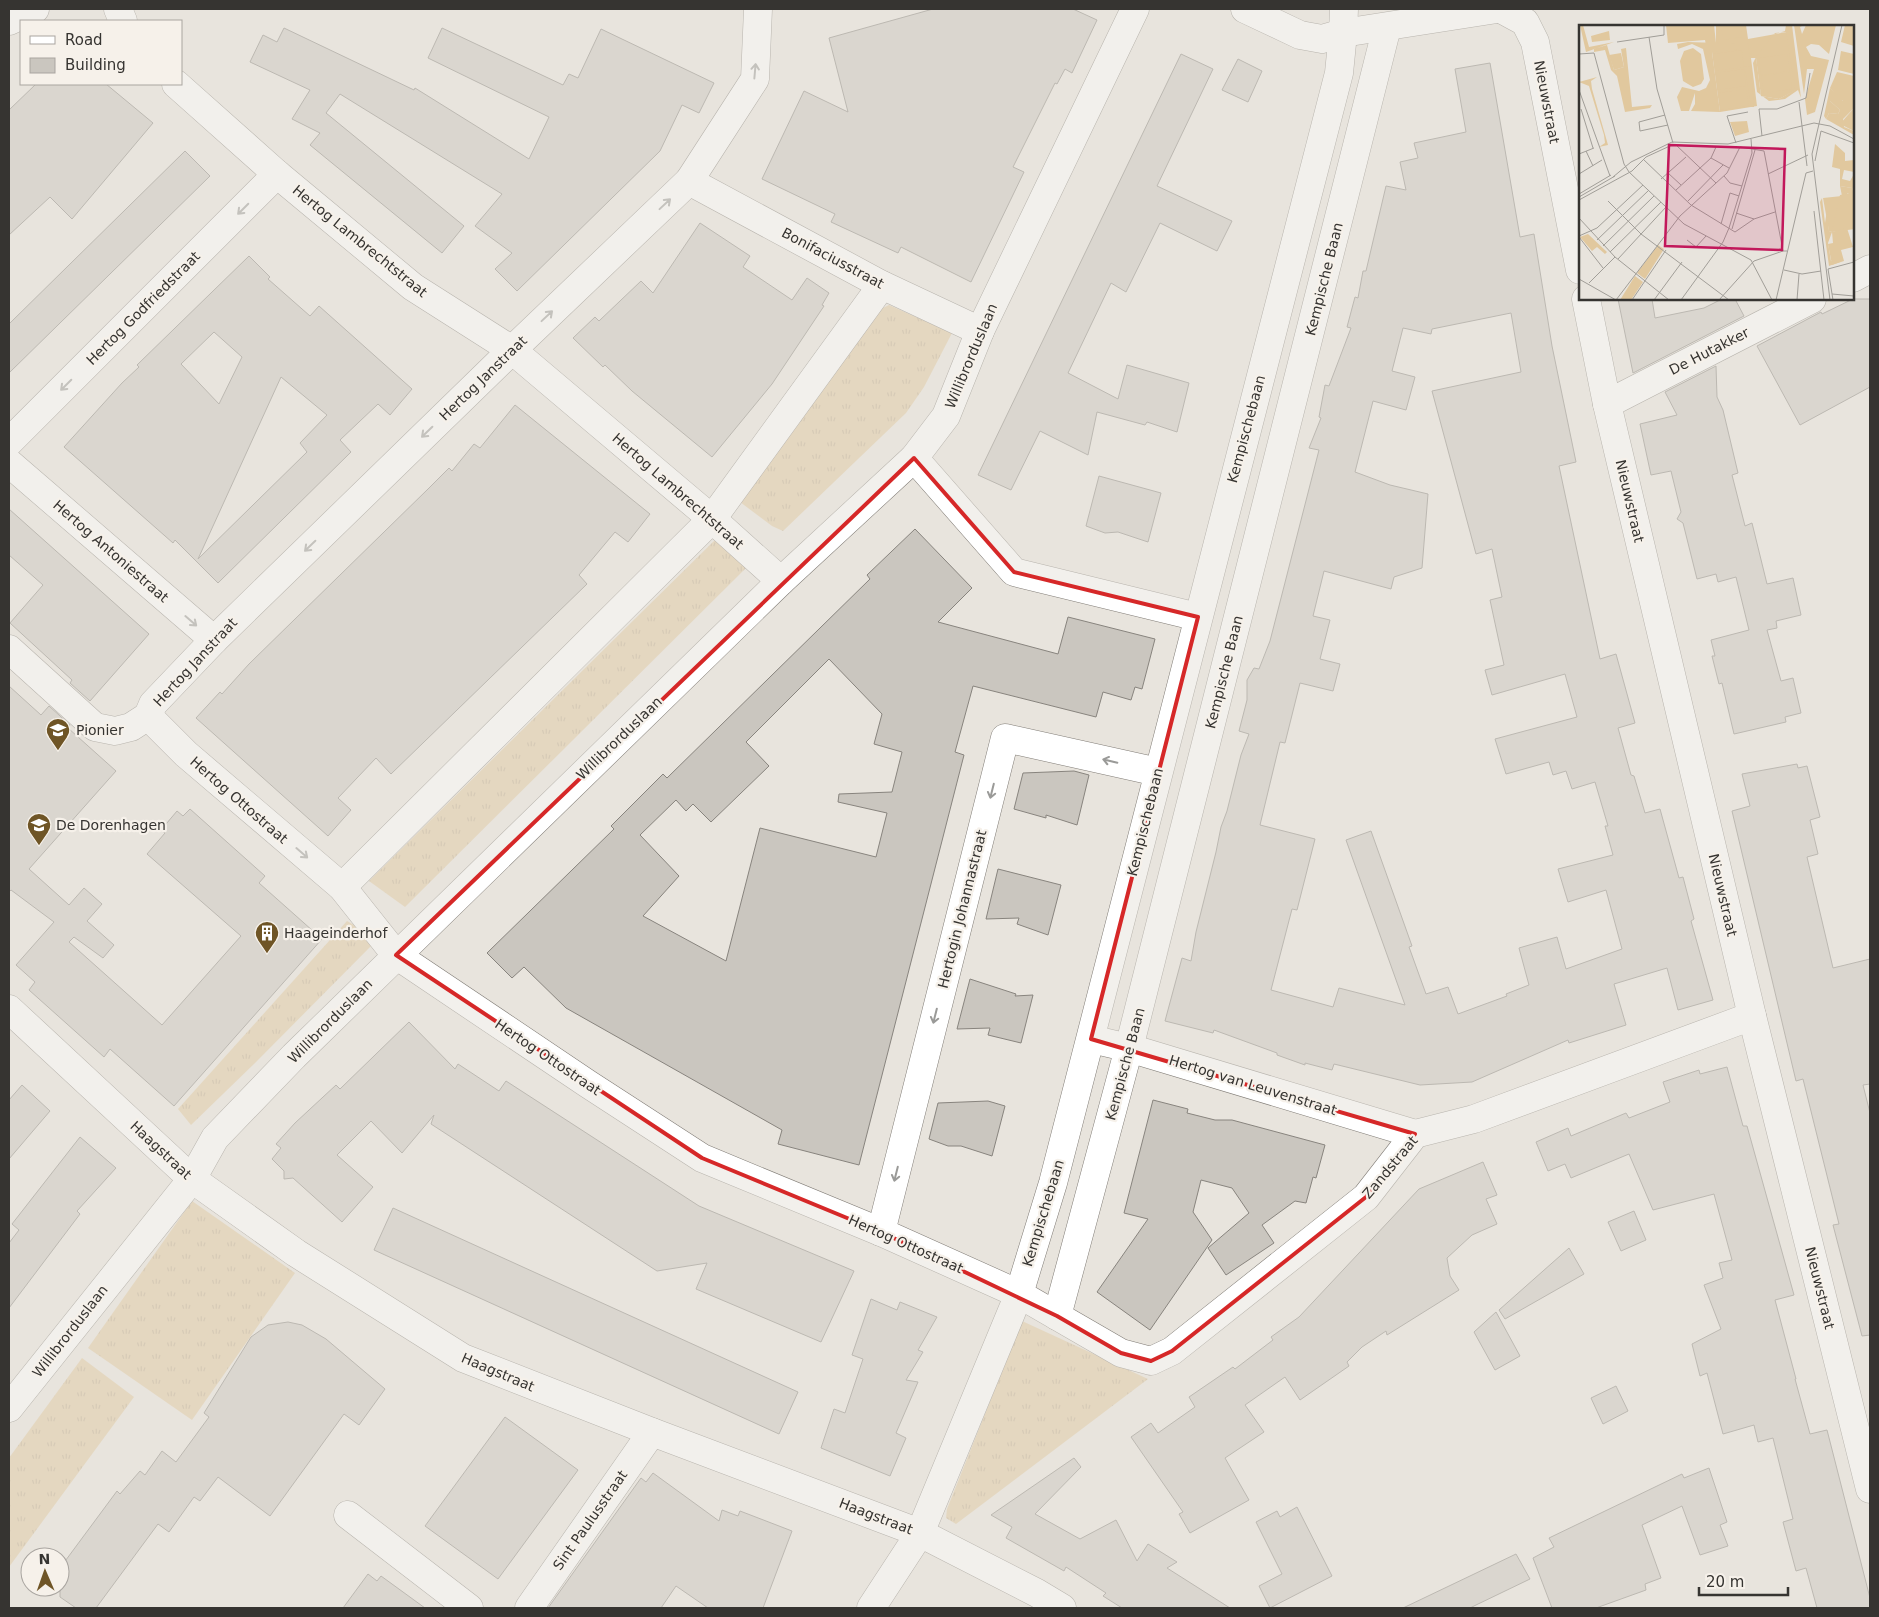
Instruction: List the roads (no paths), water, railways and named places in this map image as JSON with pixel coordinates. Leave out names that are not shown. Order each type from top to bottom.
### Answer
[{"type":"street","points":[[9,21],[35,9]]},
{"type":"street","name":"Hertog Janstraat","points":[[148,716],[153,704],[214,640],[689,181],[755,79],[758,9]]},
{"type":"street","name":"Willibrorduslaan","points":[[9,1408],[192,1178],[215,1138],[396,955],[781,581],[914,458],[946,416],[980,331],[1135,9]]},
{"type":"street","points":[[1245,9],[1300,35],[1322,39],[1344,21]]},
{"type":"street","name":"Nieuwstraat","points":[[1344,21],[1387,26],[1499,9],[1525,22],[1535,42],[1579,265]]},
{"type":"street","name":"Kempischebaan","points":[[871,1608],[920,1533],[1019,1294],[1053,1183],[1339,73],[1344,21]]},
{"type":"street","name":"Kempische Baan","points":[[1057,1316],[1129,1048],[1387,26]]},
{"type":"street","name":"Hertog Lambrechtstraat","points":[[177,85],[278,174],[413,287],[512,350],[712,519],[781,581]]},
{"type":"street","name":"Hertog Godfriedstraat","points":[[9,442],[278,174]]},
{"type":"street","name":"Bonifaciusstraat","points":[[689,181],[882,285],[980,331]]},
{"type":"street","points":[[1854,277],[1870,269]]},
{"type":"street","points":[[342,887],[712,519],[882,285]]},
{"type":"street","name":"Nieuwstraat","points":[[1586,300],[1606,404],[1752,1016],[1870,1490]]},
{"type":"street","name":"De Hutakker","points":[[1606,404],[1810,300]]},
{"type":"street","points":[[914,458],[1014,572],[1198,617]]},
{"type":"street","name":"Hertog Antoniestraat","points":[[9,463],[214,640]]},
{"type":"street","points":[[9,649],[94,727],[115,731],[131,727],[148,716]]},
{"type":"street","name":"Hertog Ottostraat","points":[[148,716],[186,754],[342,887],[396,955],[588,1084],[702,1158],[881,1232],[1019,1294]]},
{"type":"street","name":"Hertogin Johannastraat","points":[[881,1232],[1005,738],[1158,772]]},
{"type":"street","name":"Haagstraat","points":[[9,1009],[192,1178],[296,1253],[463,1358],[652,1432],[920,1533],[1037,1593],[1062,1608]]},
{"type":"street","name":"Zandstraat","points":[[1019,1294],[1121,1353],[1151,1361],[1172,1351],[1366,1197],[1415,1134],[1474,1119],[1752,1016]]},
{"type":"street","name":"Hertog van Leuvenstraat","points":[[1091,1039],[1129,1048],[1415,1134]]},
{"type":"street","name":"Sint Paulusstraat","points":[[528,1608],[652,1432]]},
{"type":"street","points":[[348,1515],[469,1608]]},
{"type":"place","name":"Pionier","points":[[58,751]]},
{"type":"place","name":"De Dorenhagen","points":[[39,846]]},
{"type":"place","name":"Haageinderhof","points":[[267,954]]}]
